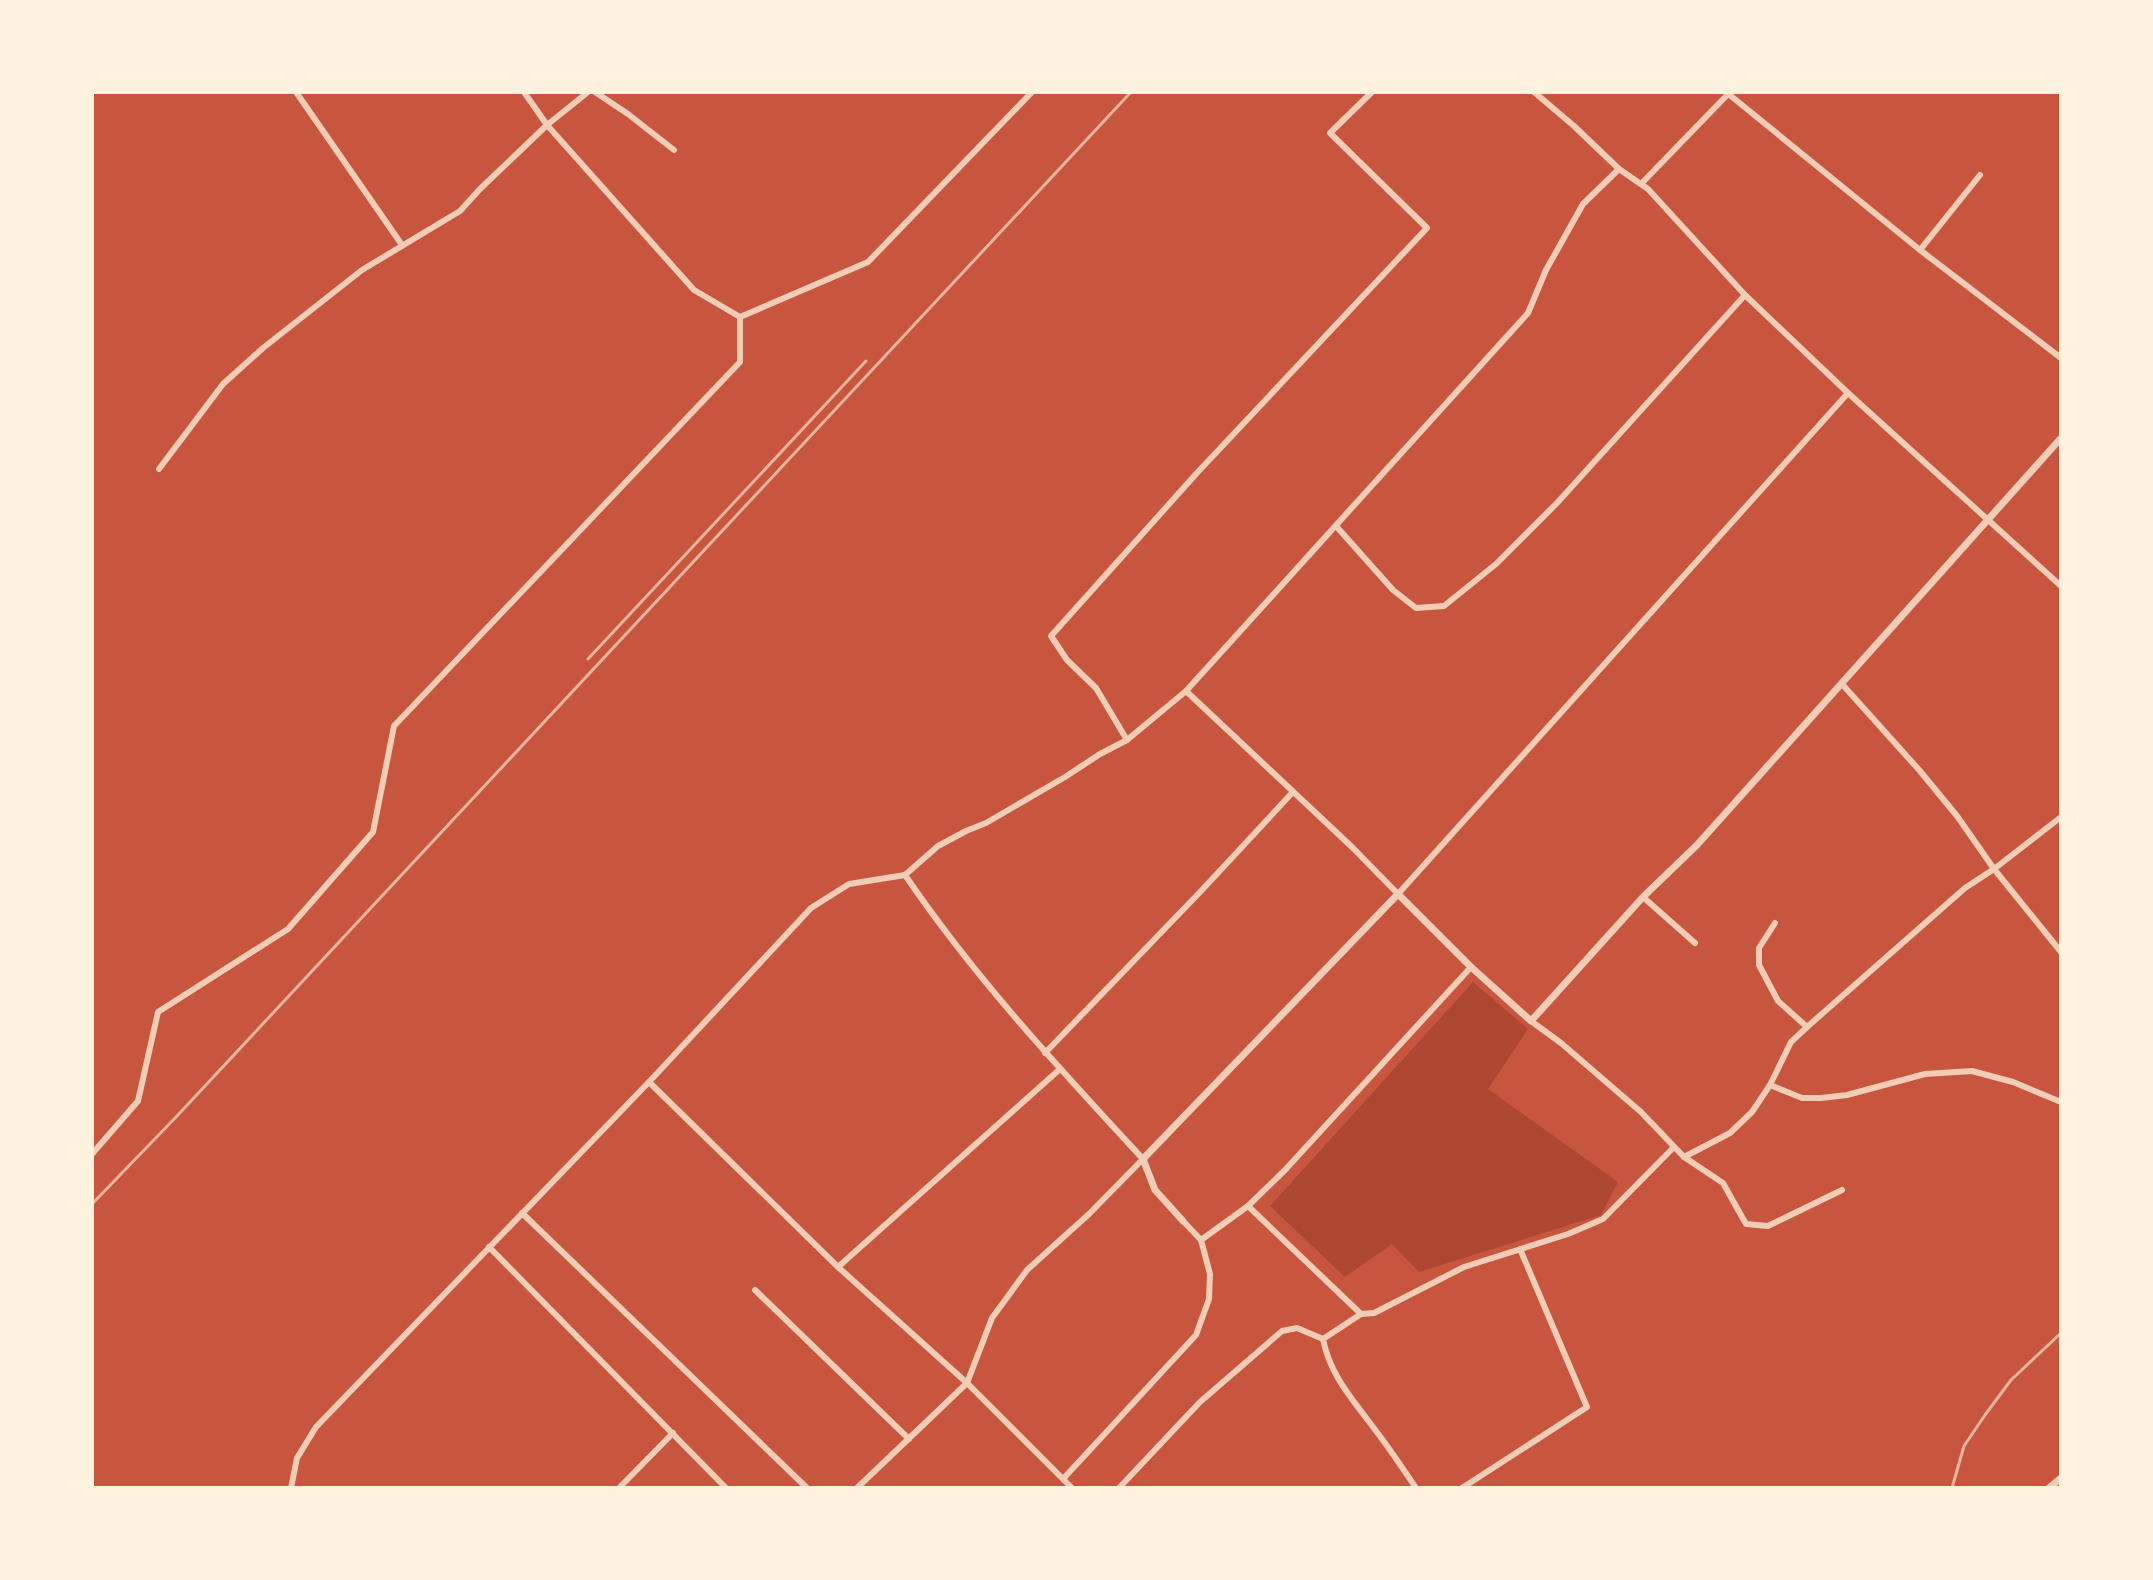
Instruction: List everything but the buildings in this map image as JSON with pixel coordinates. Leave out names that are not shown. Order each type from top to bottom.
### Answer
[{"type":"street","points":[[296,92],[402,245]]},
{"type":"street","points":[[524,92],[547,125],[694,290],[740,317]]},
{"type":"street","points":[[159,469],[223,384],[263,348],[362,270],[460,211],[547,125],[588,92]]},
{"type":"street","points":[[595,92],[674,150]]},
{"type":"street","points":[[740,317],[868,262],[1032,92]]},
{"type":"street","points":[[1127,740],[1096,688],[1067,660],[1051,636],[1196,474],[1427,228],[1330,133],[1372,92]]},
{"type":"street","points":[[1534,92],[1619,169],[1641,184],[1745,295],[2061,586]]},
{"type":"street","points":[[1641,184],[1728,93],[1920,250],[2061,358]]},
{"type":"street","points":[[291,1488],[297,1458],[316,1427],[649,1082],[811,908],[849,884],[905,875],[938,846],[986,823],[1127,740],[1186,691],[1528,313],[1546,270],[1583,204],[1619,169]]},
{"type":"street","points":[[1920,250],[1980,175]]},
{"type":"street","points":[[1336,526],[1393,590],[1416,608],[1444,606],[1496,564],[1557,503],[1745,295]]},
{"type":"street","points":[[92,1154],[138,1101],[158,1012],[288,929],[373,832],[394,726],[740,362],[740,317]]},
{"type":"street","points":[[857,1488],[967,1383],[992,1318],[1027,1270],[1089,1214],[1398,894],[1848,393]]},
{"type":"street","points":[[1531,1021],[1643,897],[1697,845],[2061,438]]},
{"type":"street","points":[[1842,684],[1957,816],[1994,869],[2061,952]]},
{"type":"street","points":[[1186,691],[1352,847],[1471,967],[1641,1112],[1684,1157],[1723,1183],[1746,1224],[1768,1226],[1842,1190]]},
{"type":"street","points":[[1045,1053],[1292,793]]},
{"type":"street","points":[[1684,1157],[1730,1133],[1752,1112],[1770,1085],[1791,1042],[1807,1027],[1965,888],[2061,817]]},
{"type":"street","points":[[905,875],[932,916],[1045,1053],[1143,1159],[1155,1190],[1201,1240],[1210,1274],[1209,1299],[1196,1335],[1063,1479]]},
{"type":"street","points":[[1643,897],[1695,943]]},
{"type":"street","points":[[1775,923],[1759,948],[1759,965],[1778,1001],[1807,1027]]},
{"type":"street","points":[[1201,1240],[1248,1206],[1285,1170],[1471,967]]},
{"type":"street","points":[[838,1267],[1060,1069]]},
{"type":"street","points":[[1770,1085],[1802,1098],[1821,1098],[1847,1095],[1925,1074],[1972,1071],[2013,1082],[2061,1102]]},
{"type":"street","points":[[649,1082],[838,1267],[967,1383],[1072,1488]]},
{"type":"street","points":[[1323,1339],[1361,1314],[1374,1313],[1464,1267],[1568,1234],[1603,1219],[1674,1147]]},
{"type":"street","points":[[1248,1206],[1361,1314]]},
{"type":"street","points":[[522,1213],[807,1488]]},
{"type":"street","points":[[489,1247],[726,1488]]},
{"type":"street","points":[[1462,1488],[1587,1407],[1520,1249]]},
{"type":"street","points":[[755,1290],[909,1439]]},
{"type":"street","points":[[1119,1488],[1200,1402],[1282,1331],[1297,1328],[1323,1339]]},
{"type":"street","points":[[1323,1339],[1341,1386],[1416,1488]]},
{"type":"street","points":[[619,1488],[673,1433]]},
{"type":"street","points":[[2049,1488],[2061,1478]]},
{"type":"shaded area","points":[[1473,982],[1528,1029],[1488,1089],[1618,1182],[1601,1215],[1419,1272],[1392,1244],[1345,1277],[1270,1206]]},
{"type":"railway","points":[[92,1204],[1131,92]]},
{"type":"railway","points":[[588,659],[866,361]]},
{"type":"railway","points":[[1952,1488],[1964,1446],[1985,1415],[2011,1380],[2061,1333]]}]
